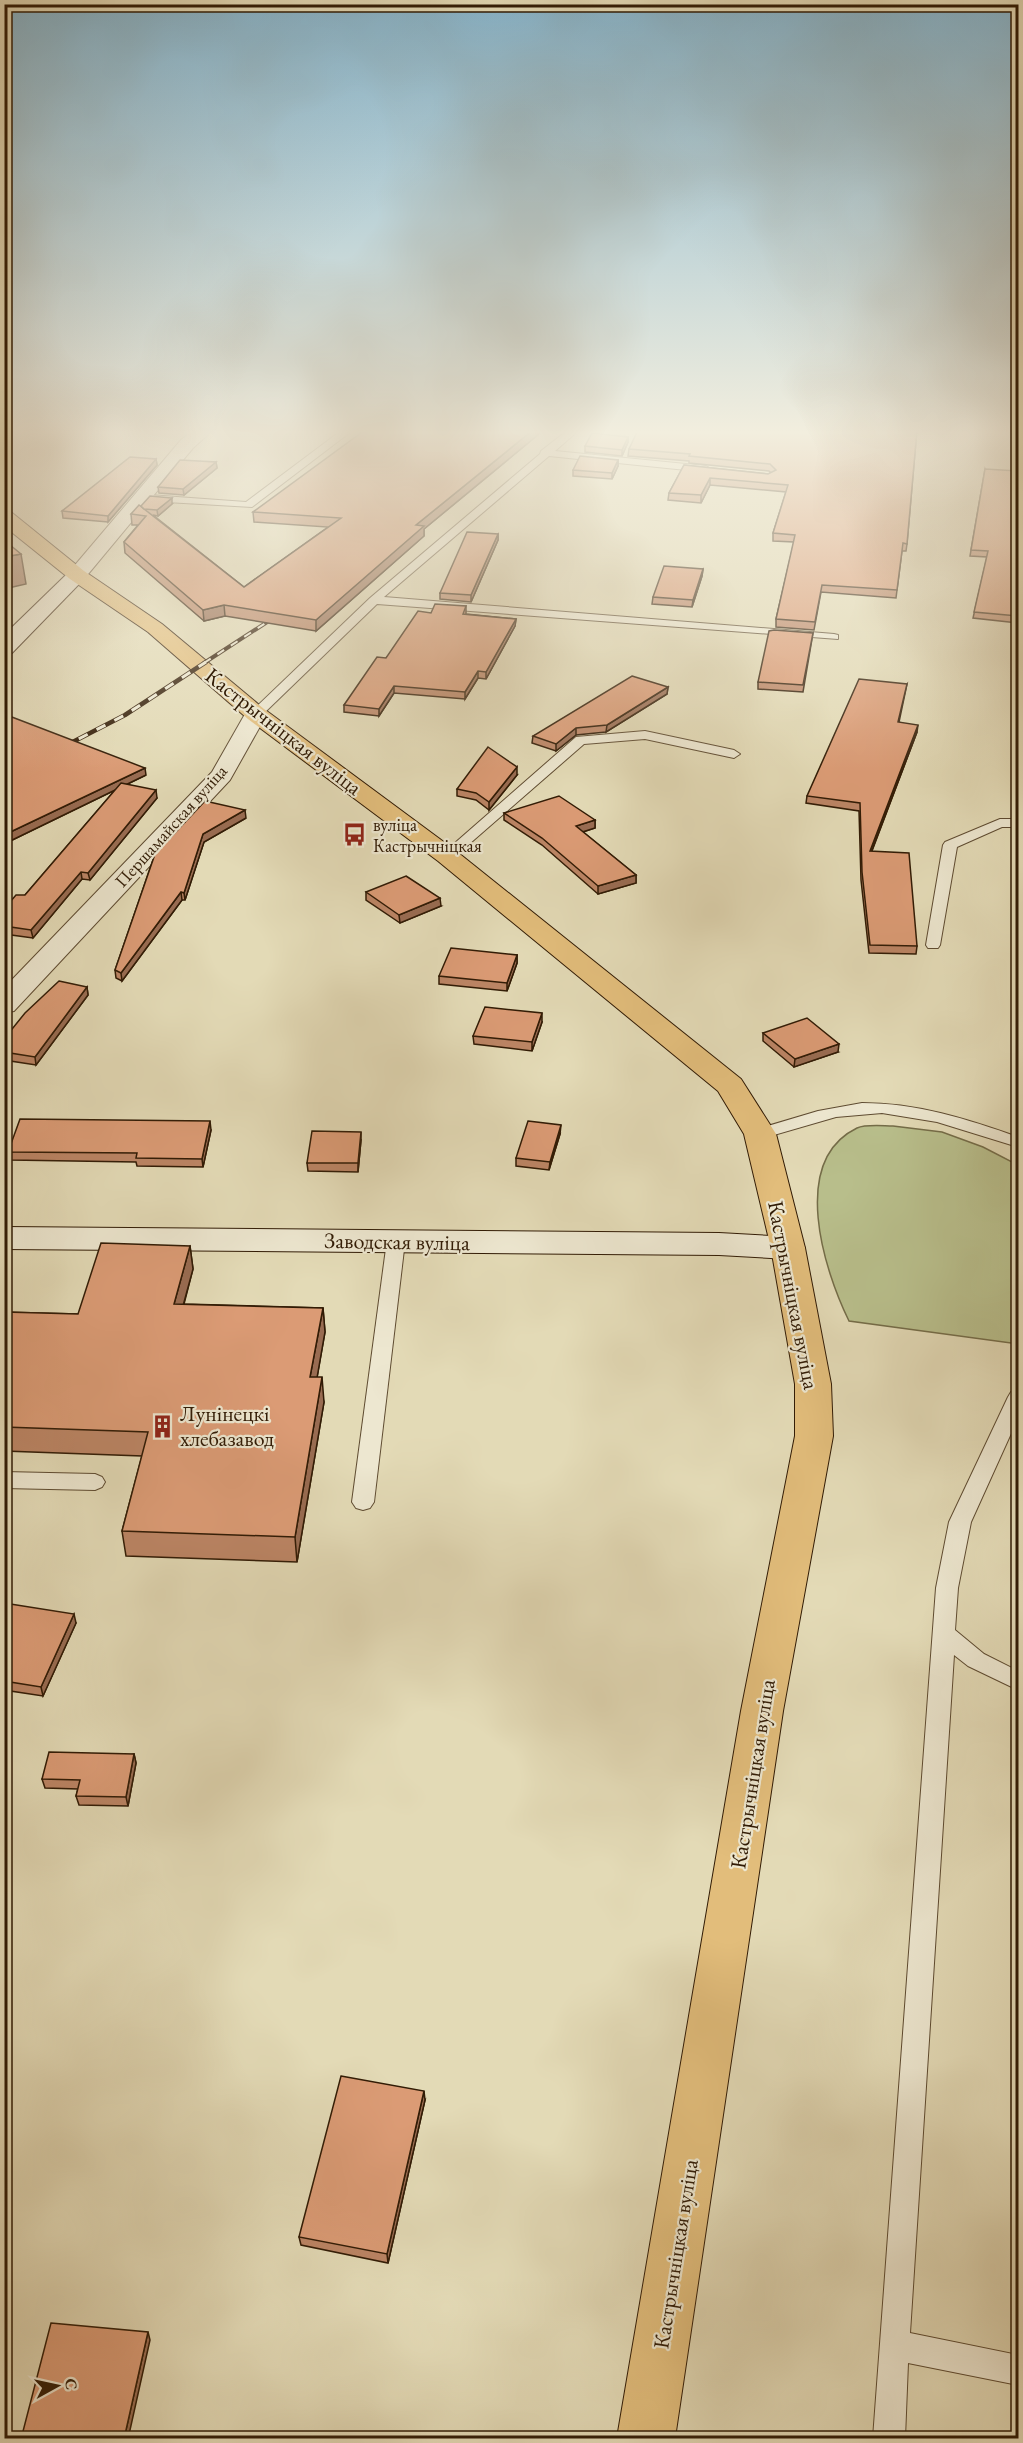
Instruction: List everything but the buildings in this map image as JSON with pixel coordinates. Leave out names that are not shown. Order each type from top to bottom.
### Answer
[{"type":"main road","name":"Кастрычніцкая вуліца","points":[[39,544],[77,575],[154,628],[256,714],[447,856],[730,1085],[760,1134],[788,1248],[813,1384],[814,1436],[762,1711],[646,2439]]},
{"type":"street","points":[[8,639],[77,575],[104,544]]},
{"type":"street","name":"Першамайская вуліца","points":[[4,1005],[222,775],[256,714]]},
{"type":"street","name":"Заводская вуліца","points":[[4,1238],[719,1244],[788,1248]]},
{"type":"lane","name":"Першамайская вуліца","points":[[256,714],[374,600],[439,544]]},
{"type":"lane","points":[[374,600],[834,637]]},
{"type":"lane","points":[[447,856],[580,740],[645,735],[734,753]]},
{"type":"lane","points":[[933,945],[950,846],[1000,823],[1018,823]]},
{"type":"lane","points":[[760,1134],[822,1115],[861,1108],[908,1110],[1018,1142]]},
{"type":"lane","points":[[363,1502],[396,1241]]},
{"type":"lane","points":[[890,2439],[894,2345],[947,1588],[960,1522],[1018,1397]]},
{"type":"lane","points":[[4,1480],[95,1482]]},
{"type":"lane","points":[[944,1634],[976,1660],[1018,1681]]},
{"type":"lane","points":[[894,2345],[1018,2370]]},
{"type":"green space","points":[[893,1126],[942,1132],[983,1147],[1018,1165],[1018,1338],[1011,1343],[849,1321],[830,1274],[823,1246],[818,1218],[818,1190],[824,1165],[836,1144],[857,1128]]},
{"type":"railway","points":[[204,663],[281,613]]},
{"type":"railway","points":[[61,748],[125,715],[206,662]]},
{"type":"place","name":"вуліца Кастрычніцкая","points":[[355,835]]},
{"type":"place","name":"Лунінецкі хлебазавод","points":[[162,1426]]}]
